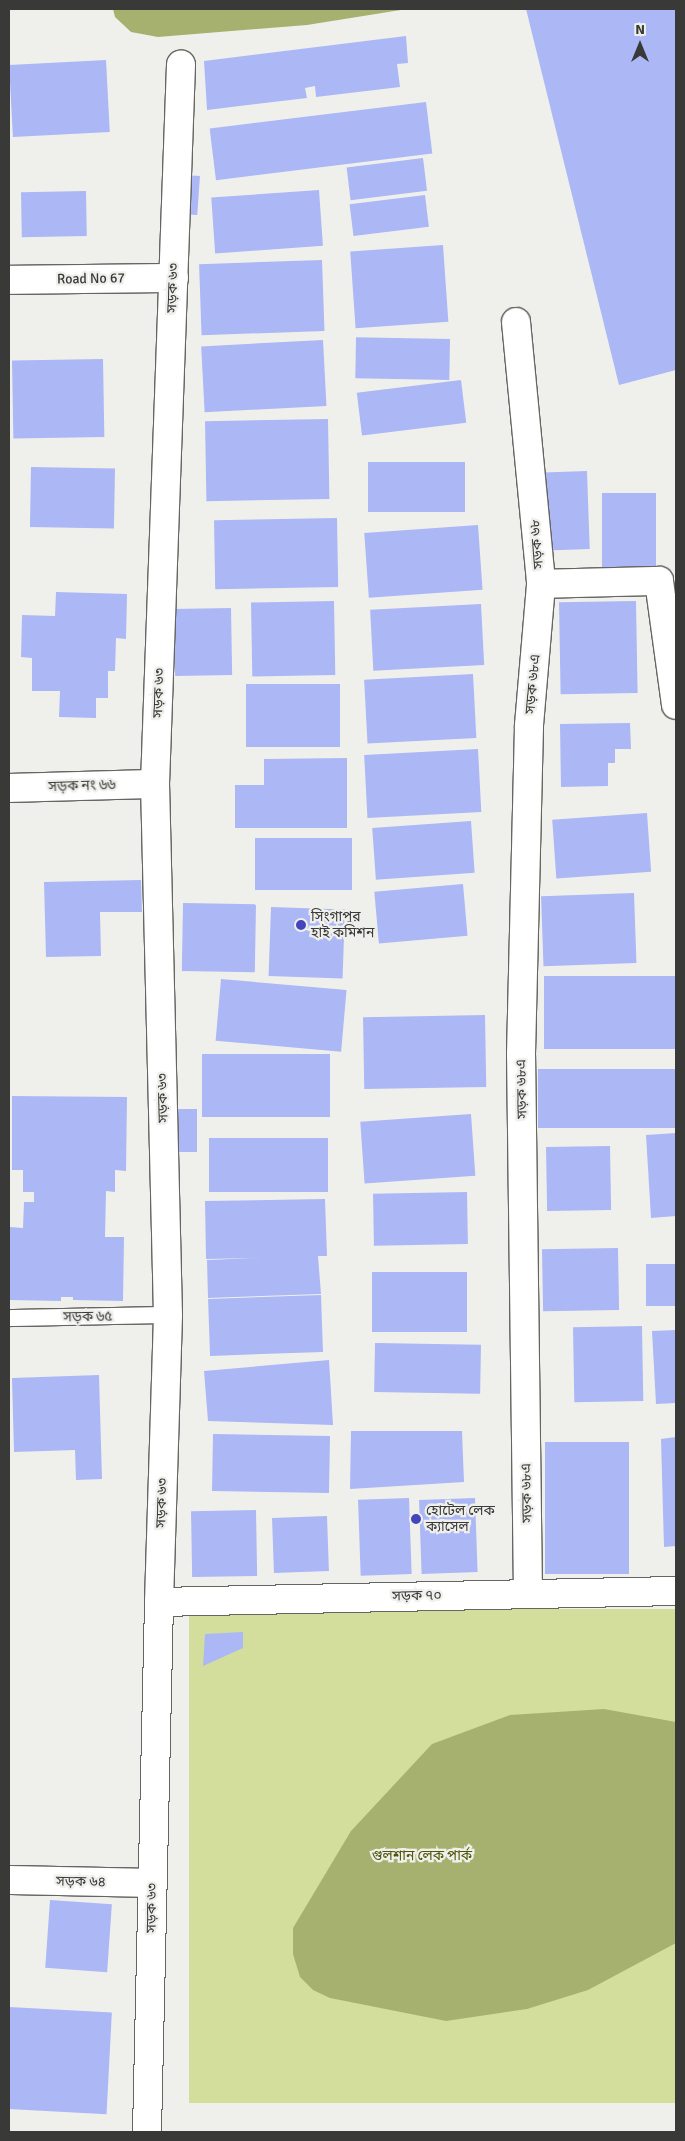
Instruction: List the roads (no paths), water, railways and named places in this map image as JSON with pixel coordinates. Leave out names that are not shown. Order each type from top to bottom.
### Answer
[{"type":"street","name":"সড়ক ৬৩","points":[[147,2132],[159,1602],[168,1315],[155,784],[181,64]]},
{"type":"street","name":"Road No 67","points":[[9,280],[174,278]]},
{"type":"street","name":"সড়ক ৬৮","points":[[516,322],[541,584],[659,581],[671,629],[676,705]]},
{"type":"street","name":"সড়ক ৬৮এ","points":[[528,1594],[521,1054],[529,725],[541,584]]},
{"type":"street","name":"সড়ক নং ৬৬","points":[[9,788],[155,784]]},
{"type":"street","name":"সড়ক ৭০","points":[[159,1602],[676,1591]]},
{"type":"street","name":"সড়ক ৬৪","points":[[9,1880],[152,1883]]},
{"type":"lane","name":"সড়ক ৬৫","points":[[9,1318],[168,1315]]},
{"type":"place","name":"সিংগাপুর হাই কমিশন","points":[[301,925]]},
{"type":"place","name":"হোটেল লেক ক্যাসেল","points":[[416,1519]]},
{"type":"park label","name":"গুলশান লেক পার্ক","points":[[422,1856]]}]
